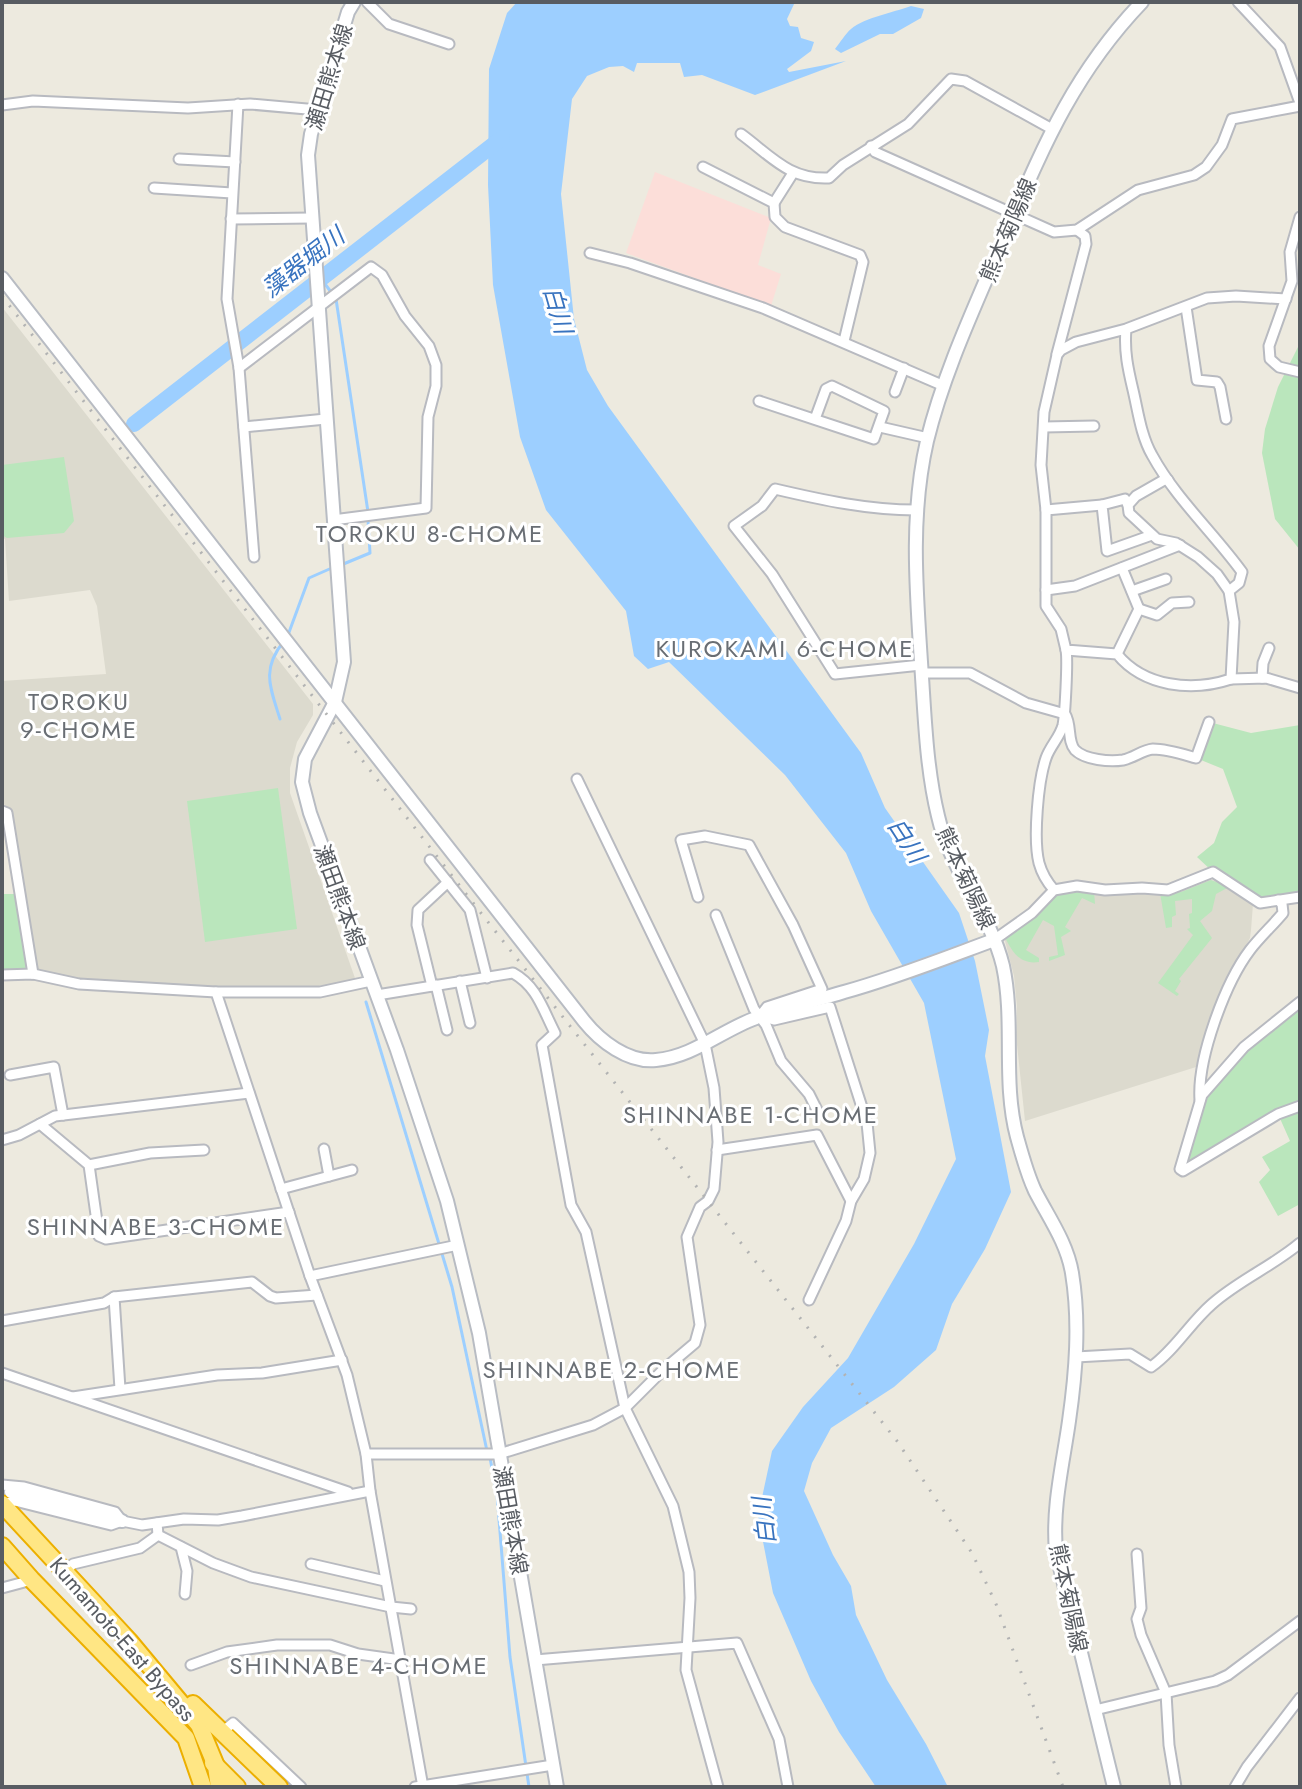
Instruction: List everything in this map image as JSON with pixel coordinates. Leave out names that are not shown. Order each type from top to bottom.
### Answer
[{"type":"highway","name":"Kumamoto-East Bypass","points":[[4,1496],[65,1572],[129,1641],[199,1725],[216,1777]]},
{"type":"highway","name":"Kumamoto-East Bypass","points":[[2,1546],[186,1738],[203,1787]]},
{"type":"highway","points":[[129,1641],[279,1787]]},
{"type":"highway","points":[[186,1738],[216,1777],[237,1787]]},
{"type":"highway","points":[[216,1777],[229,1765],[239,1763],[258,1767]]},
{"type":"main road","name":"瀬田熊本線","points":[[354,2],[348,12],[318,110],[308,155],[344,662],[335,702],[309,747],[302,782],[310,813],[432,1149],[458,1245],[479,1333],[557,1787]]},
{"type":"main road","name":"熊本菊陽線","points":[[1114,1787],[1056,1551],[1054,1532],[1076,1357],[1072,1270],[1064,1244],[1028,1175],[1016,1133],[1008,1084],[1006,983],[994,940],[948,851],[938,817],[932,786],[922,669],[915,544],[916,510],[928,438],[944,386],[1014,215],[1070,94],[1096,55],[1142,2]]},
{"type":"main road","points":[[2,278],[594,1034],[629,1056],[654,1060],[675,1056],[760,1016],[876,982],[994,940]]},
{"type":"main road","points":[[4,1496],[122,1521]]},
{"type":"street","points":[[368,2],[389,24],[449,44]]},
{"type":"street","points":[[871,146],[875,152],[1054,232],[1077,230],[1138,190],[1194,175],[1206,167],[1222,145],[1232,119],[1300,105],[1280,47],[1238,2]]},
{"type":"street","points":[[741,134],[793,173],[815,179],[829,178],[843,165],[908,124],[951,79],[965,81],[1052,129]]},
{"type":"street","points":[[2,105],[33,101],[188,108],[238,104],[318,110]]},
{"type":"street","points":[[238,104],[227,299],[239,368],[254,557]]},
{"type":"street","points":[[179,159],[235,162]]},
{"type":"street","points":[[703,167],[774,203]]},
{"type":"street","points":[[793,173],[774,203],[775,217],[785,227],[851,249],[860,255],[863,262],[844,341]]},
{"type":"street","points":[[154,188],[232,193]]},
{"type":"street","points":[[1300,217],[1290,252],[1292,281],[1269,346],[1270,359],[1279,367],[1300,372]]},
{"type":"street","points":[[231,219],[311,218]]},
{"type":"street","points":[[1054,890],[1044,877],[1038,860],[1040,785],[1048,751],[1060,733],[1065,714],[1066,650],[1061,629],[1046,606],[1046,510],[1041,465],[1046,400],[1086,244],[1085,236],[1077,230]]},
{"type":"street","points":[[590,253],[630,263],[763,308],[944,386]]},
{"type":"street","points":[[239,368],[371,267],[377,270],[405,316],[429,346],[436,365],[436,386],[428,417],[426,508],[333,520]]},
{"type":"street","points":[[1057,355],[1076,342],[1126,329],[1207,298],[1286,299]]},
{"type":"street","points":[[1186,307],[1197,380],[1217,382],[1226,419]]},
{"type":"street","points":[[1126,329],[1127,366],[1143,433],[1152,456],[1185,506],[1232,556],[1242,572],[1239,583],[1229,591]]},
{"type":"street","points":[[895,392],[904,368]]},
{"type":"street","points":[[759,401],[874,439],[884,411],[832,386],[826,389],[815,419]]},
{"type":"street","points":[[244,427],[326,419]]},
{"type":"street","points":[[1044,427],[1094,426]]},
{"type":"street","points":[[880,427],[928,438]]},
{"type":"street","points":[[1128,505],[1136,496],[1168,480]]},
{"type":"street","points":[[916,510],[870,508],[775,489],[762,506],[734,526],[772,574],[835,674],[922,669],[970,673],[1026,703],[1065,714],[1070,721],[1072,745],[1077,752],[1089,758],[1125,760],[1145,750],[1162,749],[1196,758],[1209,722]]},
{"type":"street","points":[[1046,510],[1102,505],[1125,499],[1129,513],[1152,535],[1180,545],[1217,574],[1229,591],[1233,611],[1231,679]]},
{"type":"street","points":[[1102,505],[1110,573]]},
{"type":"street","points":[[1107,551],[1152,535]]},
{"type":"street","points":[[1046,590],[1075,586],[1180,545]]},
{"type":"street","points":[[1117,654],[1139,609],[1122,568]]},
{"type":"street","points":[[1132,591],[1166,579]]},
{"type":"street","points":[[1139,609],[1157,615],[1177,601],[1189,602]]},
{"type":"street","points":[[1262,678],[1263,663],[1269,648]]},
{"type":"street","points":[[1066,650],[1117,654],[1125,664],[1154,681],[1210,686],[1231,679],[1262,678],[1300,688]]},
{"type":"street","points":[[366,1454],[499,1454],[593,1425],[625,1408],[695,1343],[700,1325],[687,1237],[700,1207],[708,1201],[714,1189],[717,1150],[714,1088],[705,1044],[577,779]]},
{"type":"street","points":[[2,811],[7,813],[33,974]]},
{"type":"street","points":[[698,897],[681,840],[705,836],[749,845],[793,925],[822,989],[767,1007],[760,1016]]},
{"type":"street","points":[[430,860],[470,910],[487,978]]},
{"type":"street","points":[[994,940],[1032,913],[1054,890],[1077,886],[1105,890],[1168,890],[1213,872],[1260,903],[1300,897]]},
{"type":"street","points":[[447,1030],[417,925],[418,910],[448,882]]},
{"type":"street","points":[[1200,1101],[1199,1079],[1211,1029],[1249,951],[1283,913],[1278,900]]},
{"type":"street","points":[[716,915],[781,1061],[809,1094],[817,1110]]},
{"type":"street","points":[[377,995],[513,973],[524,979],[535,992],[555,1033],[542,1045],[571,1205],[586,1232],[625,1408],[673,1506],[677,1521],[689,1572],[686,1670],[718,1787]]},
{"type":"street","points":[[2,975],[33,974],[79,984],[216,992],[320,992],[371,981]]},
{"type":"street","points":[[460,981],[470,1023]]},
{"type":"street","points":[[216,992],[310,1276],[342,1360],[366,1454],[420,1786],[553,1765]]},
{"type":"street","points":[[1300,1002],[1244,1047],[1202,1095],[1180,1169],[1183,1171],[1278,1114],[1300,1106]]},
{"type":"street","points":[[760,1016],[774,1020],[830,1007],[867,1123],[870,1153],[864,1179],[851,1201],[846,1221],[809,1300]]},
{"type":"street","points":[[10,1075],[54,1067],[63,1115]]},
{"type":"street","points":[[2,1140],[63,1115],[249,1093]]},
{"type":"street","points":[[40,1124],[89,1165],[99,1236],[106,1239],[289,1212]]},
{"type":"street","points":[[717,1150],[817,1135],[851,1201]]},
{"type":"street","points":[[324,1149],[329,1176]]},
{"type":"street","points":[[89,1165],[150,1153],[204,1150]]},
{"type":"street","points":[[281,1189],[352,1170]]},
{"type":"street","points":[[1076,1357],[1130,1354],[1151,1367],[1163,1359],[1215,1301],[1300,1243]]},
{"type":"street","points":[[310,1276],[458,1245]]},
{"type":"street","points":[[2,1321],[104,1303],[114,1297],[252,1282],[276,1298],[317,1295]]},
{"type":"street","points":[[114,1297],[120,1389]]},
{"type":"street","points":[[70,1397],[342,1360]]},
{"type":"street","points":[[2,1373],[351,1493]]},
{"type":"street","points":[[122,1521],[142,1525],[242,1516],[370,1491]]},
{"type":"street","points":[[157,1523],[158,1535]]},
{"type":"street","points":[[65,1572],[73,1564],[140,1548],[158,1535]]},
{"type":"street","points":[[158,1535],[213,1563],[251,1577],[411,1609]]},
{"type":"street","points":[[181,1547],[187,1571],[185,1594]]},
{"type":"street","points":[[1137,1554],[1141,1608],[1137,1619],[1166,1693],[1169,1745],[1176,1787]]},
{"type":"street","points":[[311,1564],[385,1581]]},
{"type":"street","points":[[2,1588],[32,1580]]},
{"type":"street","points":[[1095,1710],[1215,1681],[1228,1675],[1300,1621]]},
{"type":"street","points":[[535,1660],[737,1643],[779,1739],[788,1787]]},
{"type":"street","points":[[191,1665],[227,1652],[277,1645],[330,1645],[358,1654],[401,1660]]},
{"type":"street","points":[[1235,1787],[1300,1698]]},
{"type":"street","points":[[222,1732],[233,1723],[301,1787]]},
{"type":"shaded area","points":[[655,172],[771,218],[758,265],[781,274],[771,306],[626,253]]},
{"type":"shaded area","points":[[2,307],[313,704],[313,715],[297,742],[290,768],[290,793],[356,981],[252,991],[71,980],[36,972],[2,793],[2,681],[106,674],[97,606],[90,590],[9,601],[5,539],[2,537]]},
{"type":"shaded area","points":[[1211,880],[1220,882],[1253,904],[1251,930],[1250,938],[1217,1003],[1196,1067],[1025,1121],[1016,1035],[1014,976],[1003,933],[1034,918],[1057,894],[1168,893]]},
{"type":"green space","points":[[1300,343],[1300,550],[1275,519],[1262,453],[1265,429],[1278,387]]},
{"type":"green space","points":[[64,457],[74,521],[64,533],[7,538],[2,535],[2,465]]},
{"type":"green space","points":[[1209,722],[1251,733],[1300,725],[1300,897],[1260,903],[1213,872],[1197,857],[1214,843],[1222,822],[1237,807],[1223,769],[1196,758]]},
{"type":"green space","points":[[278,788],[297,929],[205,942],[187,801]]},
{"type":"green space","points":[[1211,880],[1229,887],[1216,894],[1212,911],[1200,921],[1212,938],[1179,979],[1181,981],[1175,991],[1179,994],[1177,996],[1158,983],[1193,935],[1187,929],[1190,928],[1192,899],[1175,901],[1176,915],[1172,917],[1172,927],[1166,928],[1160,893],[1181,892]]},
{"type":"green space","points":[[1075,888],[1094,891],[1095,904],[1082,898],[1065,927],[1071,931],[1061,937],[1065,955],[1049,961],[1049,957],[1058,955],[1054,926],[1043,920],[1026,950],[1039,958],[1039,962],[1020,959],[1003,933],[1034,918],[1057,894]]},
{"type":"green space","points":[[2,894],[15,894],[27,966],[23,971],[2,972]]},
{"type":"green space","points":[[1300,1009],[1300,1204],[1278,1216],[1259,1182],[1270,1170],[1262,1157],[1290,1141],[1278,1114],[1189,1161],[1202,1110],[1218,1082],[1250,1049]]},
{"type":"water","name":"白川","points":[[517,2],[795,2],[787,19],[790,26],[798,27],[801,38],[814,42],[811,51],[787,69],[789,72],[846,61],[755,95],[702,75],[684,77],[680,63],[637,63],[634,72],[623,66],[609,67],[587,76],[572,99],[561,194],[574,319],[587,370],[608,406],[861,753],[885,808],[959,913],[975,961],[989,1030],[985,1056],[1011,1192],[985,1249],[952,1304],[936,1350],[894,1387],[831,1428],[812,1463],[804,1491],[851,1586],[856,1615],[887,1680],[948,1787],[876,1787],[839,1732],[811,1681],[773,1593],[758,1516],[772,1451],[803,1407],[848,1358],[914,1244],[956,1159],[924,1003],[871,911],[846,853],[785,775],[669,662],[648,669],[634,656],[626,611],[546,510],[520,437],[493,285],[488,185],[489,69],[507,13]]},
{"type":"water","points":[[911,6],[924,9],[921,18],[893,34],[880,34],[841,53],[835,49],[857,25]]},
{"type":"waterway","name":"藻器堀川","points":[[134,424],[502,138]]},
{"type":"waterway","points":[[325,284],[331,292]]},
{"type":"waterway","points":[[336,299],[368,512]]},
{"type":"waterway","points":[[341,565],[370,553],[368,520]]},
{"type":"waterway","points":[[288,635],[309,578],[334,567]]},
{"type":"waterway","points":[[280,719],[271,688],[270,670],[272,660],[284,641]]},
{"type":"waterway","points":[[366,1002],[452,1287],[487,1451]]},
{"type":"waterway","points":[[490,1458],[497,1494],[510,1657],[529,1787]]},
{"type":"railway","points":[[2,296],[477,908],[897,1441],[972,1553],[996,1604],[1063,1787]]},
{"type":"district","name":"TOROKU 8-CHOME","points":[[430,533]]},
{"type":"district","name":"KUROKAMI 6-CHOME","points":[[785,648]]},
{"type":"district","name":"TOROKU 9-CHOME","points":[[79,715]]},
{"type":"district","name":"SHINNABE 1-CHOME","points":[[751,1114]]},
{"type":"district","name":"SHINNABE 3-CHOME","points":[[156,1226]]},
{"type":"district","name":"SHINNABE 2-CHOME","points":[[612,1369]]},
{"type":"district","name":"SHINNABE 4-CHOME","points":[[359,1665]]}]
